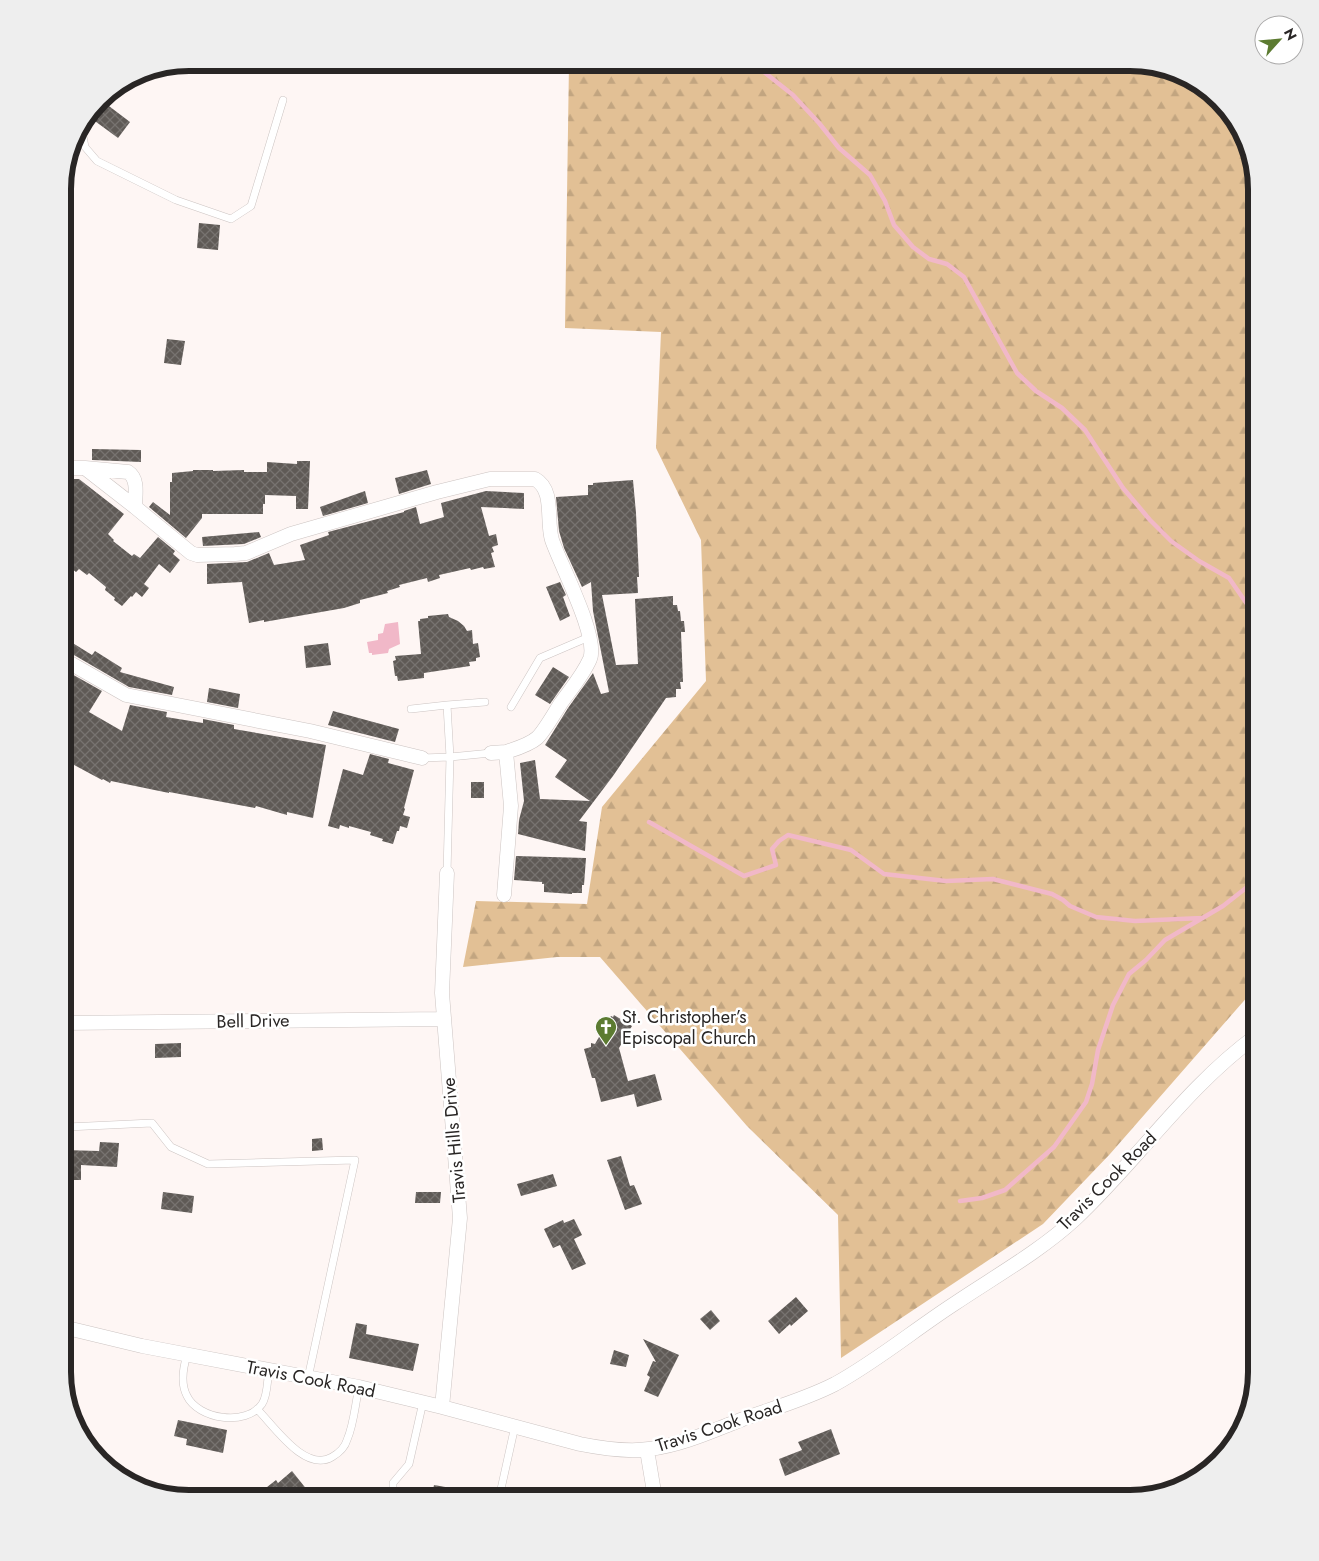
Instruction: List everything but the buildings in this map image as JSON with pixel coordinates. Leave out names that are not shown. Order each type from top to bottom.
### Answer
[{"type":"street","points":[[72,468],[128,472],[135,479],[135,507]]},
{"type":"street","points":[[85,468],[197,556],[246,553],[291,534],[437,492],[490,479],[535,479],[543,486],[548,502],[551,538],[583,613],[589,637],[591,656],[537,738],[506,752],[491,753]]},
{"type":"street","points":[[72,664],[126,695],[310,731],[422,758]]},
{"type":"street","points":[[504,896],[510,806],[506,752]]},
{"type":"street","name":"Travis Hills Drive","points":[[442,1407],[460,1218],[442,993],[446,873]]},
{"type":"street","name":"Bell Drive","points":[[71,1022],[444,1019]]},
{"type":"street","name":"Travis Cook Road","points":[[71,1329],[142,1346],[423,1402],[580,1444],[602,1448],[648,1450],[679,1443],[805,1397],[834,1384],[871,1362],[944,1310],[1038,1248],[1074,1220],[1202,1081],[1248,1042]]},
{"type":"street","points":[[648,1450],[654,1490]]},
{"type":"lane","points":[[83,137],[85,147],[97,161],[176,200],[231,219],[251,206],[283,100]]},
{"type":"lane","points":[[512,707],[540,658],[589,637]]},
{"type":"lane","points":[[411,709],[447,704],[485,702]]},
{"type":"lane","points":[[446,873],[450,758],[447,704]]},
{"type":"lane","points":[[422,758],[450,758],[491,753]]},
{"type":"lane","points":[[71,1127],[152,1122],[171,1147],[208,1164],[355,1160],[308,1378]]},
{"type":"lane","points":[[187,1354],[182,1374],[187,1397],[198,1410],[210,1415],[235,1417],[248,1414],[257,1409],[264,1398],[269,1370]]},
{"type":"lane","points":[[257,1409],[300,1453],[316,1461],[324,1461],[336,1454],[347,1441],[359,1388]]},
{"type":"lane","points":[[393,1490],[393,1483],[409,1464],[423,1402]]},
{"type":"lane","points":[[501,1490],[515,1426]]},
{"type":"green space","points":[[569,71],[1145,72],[1168,77],[1182,83],[1208,100],[1219,111],[1232,130],[1242,151],[1248,189],[1248,996],[1110,1154],[1043,1224],[841,1358],[838,1215],[747,1126],[600,957],[557,957],[463,967],[476,901],[587,904],[602,807],[706,681],[701,540],[656,448],[661,332],[565,328]]},
{"type":"shaded area","points":[[398,622],[400,644],[389,649],[388,653],[372,655],[372,653],[369,653],[367,642],[378,640],[378,634],[383,633],[385,624]]},
{"type":"waterway","points":[[763,72],[793,95],[839,148],[870,175],[885,201],[894,225],[913,247],[929,259],[947,264],[964,277],[1017,373],[1036,391],[1062,408],[1085,430],[1123,488],[1150,520],[1171,541],[1199,561],[1229,578],[1248,604]]},
{"type":"waterway","points":[[649,822],[744,876],[776,865],[772,849],[788,835],[851,850],[884,874],[946,881],[993,879],[1052,894],[1070,906],[1096,917],[1135,921],[1202,918]]},
{"type":"waterway","points":[[960,1201],[982,1198],[1005,1190],[1054,1147],[1086,1102],[1092,1084],[1098,1050],[1113,1005],[1129,974],[1165,940],[1223,906],[1248,886]]},
{"type":"place","name":"St. Christopher’s Episcopal Church","points":[[606,1046]]}]
